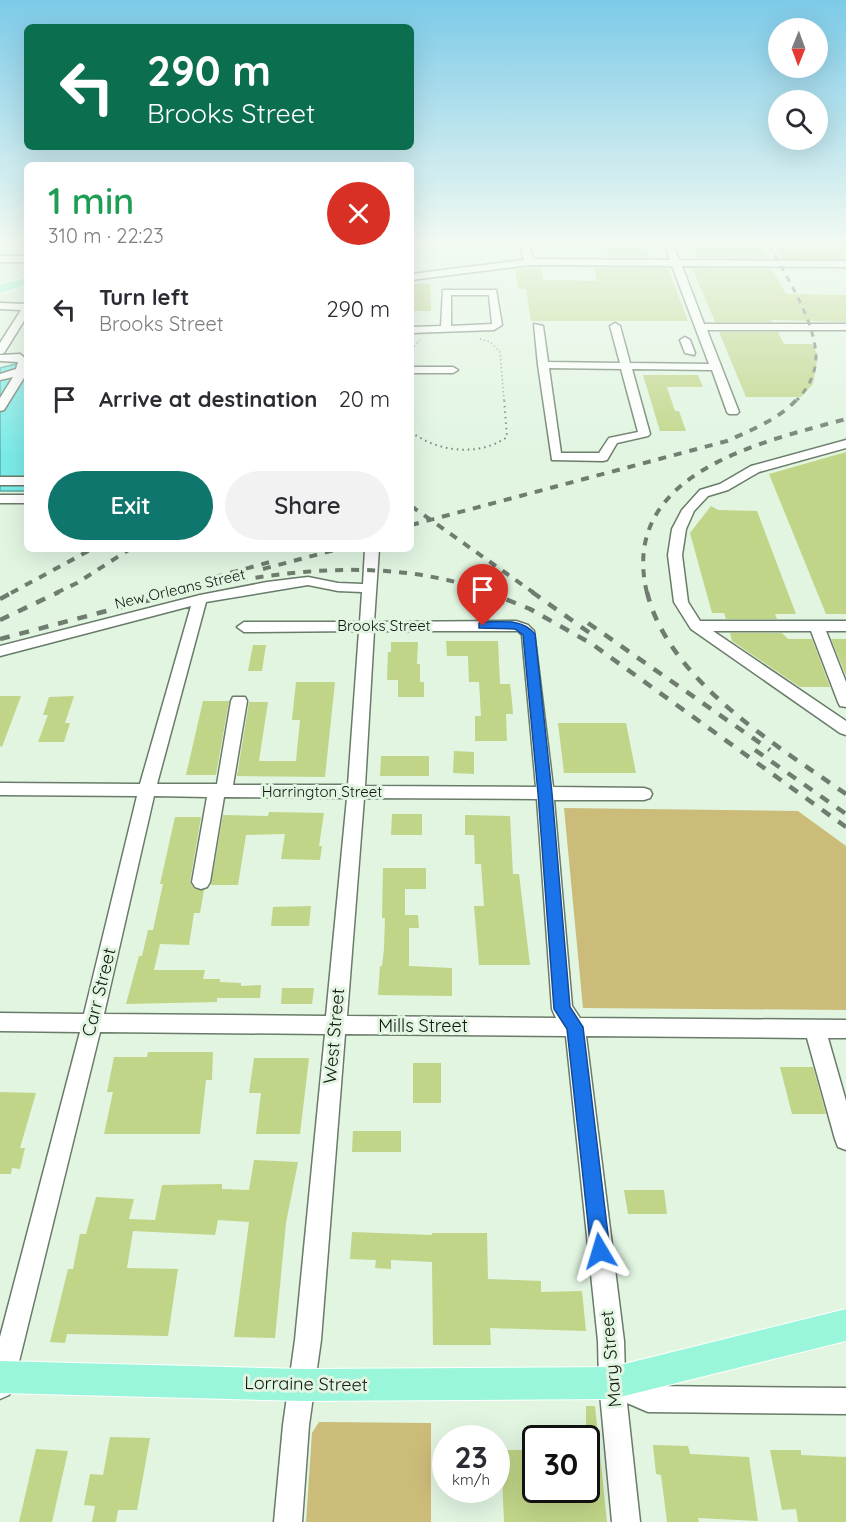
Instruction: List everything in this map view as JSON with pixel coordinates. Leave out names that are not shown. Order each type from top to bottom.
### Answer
[{"type":"main road","name":"Lorraine Street","points":[[1,1380],[303,1385],[612,1383],[846,1326]]},
{"type":"street","points":[[0,351],[21,316]]},
{"type":"street","points":[[446,316],[446,329]]},
{"type":"street","points":[[414,330],[494,327],[497,325],[496,316]]},
{"type":"street","points":[[697,316],[733,412]]},
{"type":"street","points":[[538,326],[556,457],[603,457],[613,440],[644,435],[615,326]]},
{"type":"street","points":[[701,327],[846,327]]},
{"type":"street","points":[[686,340],[690,353]]},
{"type":"street","points":[[0,359],[24,354]]},
{"type":"street","points":[[0,408],[24,371],[22,358],[14,357]]},
{"type":"street","points":[[543,365],[716,367]]},
{"type":"street","points":[[414,370],[453,370]]},
{"type":"street","points":[[0,377],[24,371]]},
{"type":"street","points":[[846,444],[755,469],[724,487],[704,493],[688,510],[679,529],[675,555],[681,602],[696,626],[846,729]]},
{"type":"street","points":[[0,481],[24,481]]},
{"type":"street","points":[[0,499],[24,499]]},
{"type":"street","name":"West Street","points":[[288,1522],[296,1425],[303,1385],[356,792],[372,552]]},
{"type":"street","name":"New Orleans Street","points":[[1,652],[200,599],[267,586],[308,581],[339,587],[370,588]]},
{"type":"street","name":"Carr Street","points":[[1,1380],[92,1023],[147,790],[200,599]]},
{"type":"street","name":"Brooks Street","points":[[244,627],[506,626],[523,628]]},
{"type":"street","points":[[696,626],[846,627]]},
{"type":"street","points":[[818,627],[846,702]]},
{"type":"street","name":"Mary Street","points":[[523,628],[529,634],[545,793],[562,1009],[575,1027],[611,1341],[612,1383],[626,1522]]},
{"type":"street","points":[[201,882],[239,701]]},
{"type":"street","name":"Harrington Street","points":[[0,789],[644,794]]},
{"type":"street","name":"Mills Street","points":[[0,1022],[846,1029]]},
{"type":"street","points":[[815,1029],[846,1138]]},
{"type":"street","name":"Lorraine Street","points":[[612,1383],[648,1399],[846,1401]]},
{"type":"path","points":[[414,434],[426,441],[464,450],[491,448],[507,437],[500,352],[490,342],[477,338]]},
{"type":"path","points":[[414,346],[421,340]]},
{"type":"shaded area","points":[[564,808],[798,811],[846,846],[846,1010],[583,1008]]},
{"type":"shaded area","points":[[319,1422],[431,1423],[431,1522],[306,1522],[312,1433]]},
{"type":"water","points":[[24,362],[24,491],[0,491],[0,368]]},
{"type":"building","points":[[530,316],[686,316],[688,321],[531,321]]},
{"type":"building","points":[[712,316],[846,316],[846,322],[771,320],[772,322],[715,322]]},
{"type":"building","points":[[719,332],[778,332],[784,344],[812,344],[818,355],[813,384],[801,397],[746,397]]},
{"type":"building","points":[[643,375],[698,375],[703,387],[667,387],[675,411],[679,411],[686,431],[660,431]]},
{"type":"building","points":[[846,452],[846,614],[826,614],[769,474]]},
{"type":"building","points":[[711,506],[718,510],[757,511],[796,614],[775,614],[777,619],[726,619],[724,613],[712,613],[690,533]]},
{"type":"building","points":[[730,633],[782,633],[788,639],[812,639],[830,687],[800,687],[732,641]]},
{"type":"building","points":[[831,639],[846,639],[846,676]]},
{"type":"building","points":[[446,641],[498,641],[500,684],[510,684],[512,701],[513,714],[506,714],[507,741],[475,741],[475,716],[481,716],[479,682],[469,682],[468,656],[447,656]]},
{"type":"building","points":[[391,642],[418,642],[417,664],[420,664],[420,682],[424,682],[424,697],[398,697],[398,680],[387,680],[388,652],[391,652]]},
{"type":"building","points":[[253,645],[266,645],[262,671],[248,671]]},
{"type":"building","points":[[296,682],[335,682],[325,777],[237,776],[249,702],[268,702],[259,761],[296,761],[300,720],[292,720]]},
{"type":"building","points":[[0,696],[21,696],[2,747],[0,746]]},
{"type":"building","points":[[74,696],[65,723],[70,723],[64,742],[38,742],[48,715],[43,715],[49,697]]},
{"type":"building","points":[[203,701],[229,701],[216,775],[186,775]]},
{"type":"building","points":[[558,723],[626,723],[636,773],[564,773]]},
{"type":"building","points":[[454,751],[474,752],[474,774],[453,773]]},
{"type":"building","points":[[381,756],[429,756],[429,776],[380,776]]},
{"type":"building","points":[[269,812],[324,813],[319,846],[322,846],[320,860],[281,859],[285,834],[246,835],[238,885],[211,885],[223,815],[268,816]]},
{"type":"building","points":[[392,814],[422,814],[422,835],[391,835]]},
{"type":"building","points":[[465,815],[510,816],[513,874],[519,874],[530,965],[479,965],[474,906],[484,906],[481,864],[475,864],[474,835],[465,835]]},
{"type":"building","points":[[175,817],[201,817],[190,882],[194,889],[204,890],[200,913],[194,913],[189,945],[160,944],[154,970],[205,970],[203,979],[220,979],[220,982],[241,983],[241,986],[261,985],[260,998],[217,998],[217,1002],[126,1004],[148,930],[153,930],[163,884],[160,884]]},
{"type":"building","points":[[383,868],[426,868],[426,889],[405,889],[405,915],[418,915],[419,928],[409,928],[409,966],[452,968],[452,996],[378,995],[384,949]]},
{"type":"building","points":[[311,906],[309,926],[271,926],[273,907]]},
{"type":"building","points":[[282,988],[314,988],[312,1004],[281,1004]]},
{"type":"building","points":[[148,1052],[213,1052],[212,1080],[206,1080],[200,1134],[104,1134],[113,1092],[107,1092],[114,1057],[147,1057]]},
{"type":"building","points":[[254,1058],[309,1058],[300,1134],[256,1134],[261,1093],[249,1093]]},
{"type":"building","points":[[413,1063],[441,1063],[441,1103],[413,1103]]},
{"type":"building","points":[[780,1067],[813,1067],[826,1114],[792,1114]]},
{"type":"building","points":[[0,1092],[36,1093],[20,1148],[25,1148],[20,1169],[12,1168],[11,1174],[0,1174]]},
{"type":"building","points":[[353,1131],[401,1131],[401,1152],[352,1152]]},
{"type":"building","points":[[254,1160],[298,1162],[286,1223],[275,1338],[234,1337],[249,1222],[218,1220],[215,1235],[133,1231],[127,1268],[178,1269],[168,1336],[67,1334],[65,1343],[50,1342],[68,1269],[73,1269],[80,1234],[86,1234],[96,1197],[134,1199],[129,1219],[155,1220],[162,1185],[222,1184],[222,1189],[249,1190]]},
{"type":"building","points":[[624,1190],[664,1190],[667,1214],[628,1214]]},
{"type":"building","points":[[352,1232],[432,1235],[432,1233],[487,1233],[488,1279],[541,1281],[541,1292],[582,1291],[586,1331],[490,1328],[491,1345],[433,1345],[432,1262],[391,1260],[391,1269],[375,1268],[376,1260],[350,1259]]},
{"type":"building","points":[[586,1406],[595,1406],[597,1425],[586,1425]]},
{"type":"building","points":[[110,1437],[150,1438],[137,1510],[118,1510],[116,1522],[92,1522],[95,1506],[84,1505],[90,1474],[103,1475]]},
{"type":"building","points":[[653,1445],[688,1446],[690,1454],[749,1457],[758,1521],[698,1518],[699,1522],[667,1522],[661,1475],[656,1474]]},
{"type":"building","points":[[36,1449],[68,1451],[52,1522],[19,1522]]},
{"type":"building","points":[[510,1450],[522,1450],[522,1503],[600,1503],[600,1454],[607,1522],[504,1522],[503,1503],[510,1503]]},
{"type":"building","points":[[770,1450],[801,1450],[801,1455],[846,1457],[846,1522],[798,1522],[796,1509],[782,1510]]},
{"type":"railway","points":[[797,400],[808,385],[815,367],[816,353],[806,316]]},
{"type":"railway","points":[[431,520],[727,441],[774,418],[798,398]]},
{"type":"railway","points":[[647,593],[644,552],[654,518],[675,491],[704,470],[738,453],[775,439],[846,419]]},
{"type":"railway","points":[[414,508],[431,520]]},
{"type":"railway","points":[[414,524],[431,520]]},
{"type":"railway","points":[[431,520],[534,593]]},
{"type":"railway","points":[[11,593],[86,552]]},
{"type":"railway","points":[[56,593],[77,583],[125,552]]},
{"type":"railway","points":[[263,569],[327,552]]},
{"type":"railway","points":[[215,577],[270,562]]},
{"type":"railway","points":[[177,593],[256,578],[335,570],[375,570],[414,574],[453,581],[492,593]]},
{"type":"railway","points":[[0,599],[13,592]]},
{"type":"railway","points":[[0,620],[59,592]]},
{"type":"railway","points":[[125,606],[184,592]]},
{"type":"railway","points":[[488,592],[530,609],[592,644],[846,827]]},
{"type":"railway","points":[[532,592],[594,636]]},
{"type":"railway","points":[[647,592],[659,624],[677,654],[701,682],[758,732],[846,794]]},
{"type":"railway","points":[[0,639],[125,606]]},
{"type":"railway","points":[[121,607],[125,606]]},
{"type":"railway","points":[[588,623],[770,750]]},
{"type":"railway","points":[[755,750],[846,814]]},
{"type":"route","points":[[483,626],[516,626],[523,628],[529,634],[545,793],[562,1009],[575,1027],[600,1251]]}]
